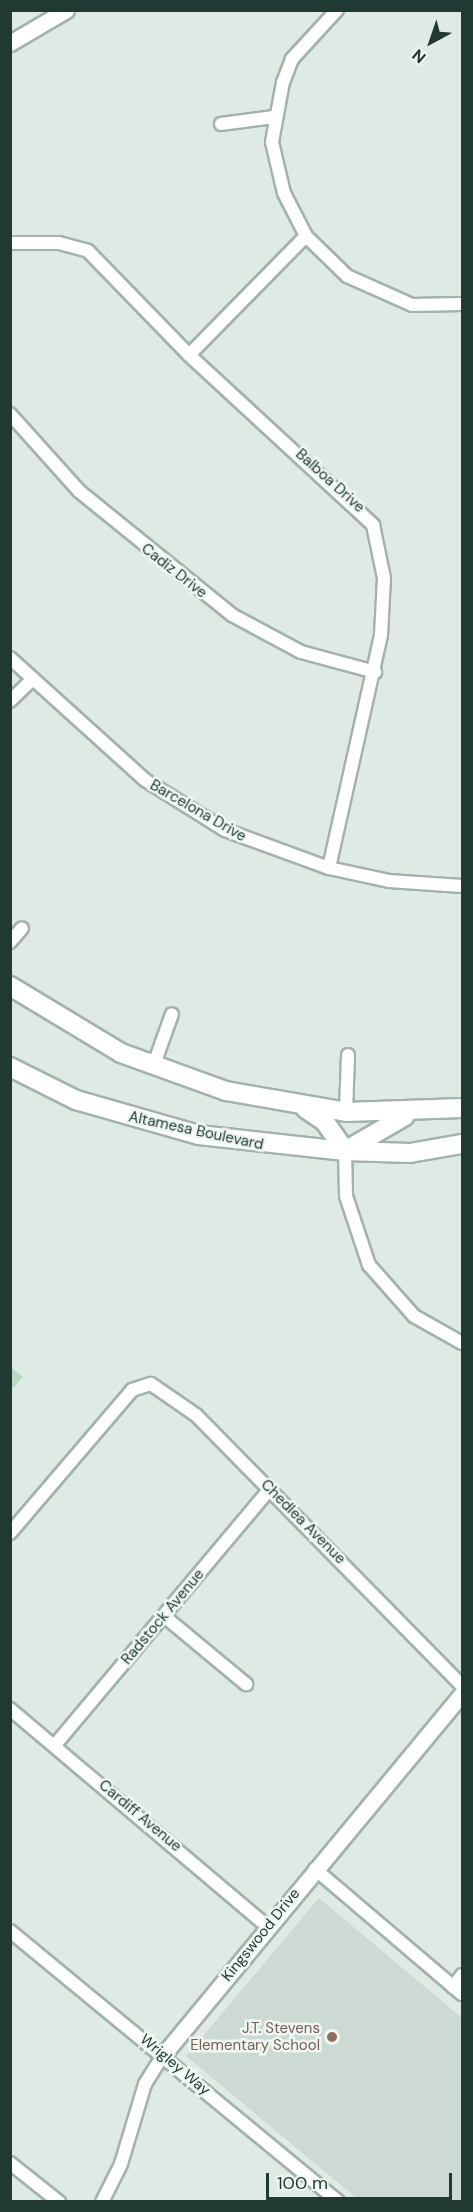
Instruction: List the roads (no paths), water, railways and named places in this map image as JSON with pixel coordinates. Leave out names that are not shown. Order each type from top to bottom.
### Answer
[{"type":"main road","points":[[10,986],[89,1036],[153,1066],[226,1092],[346,1112],[412,1113],[462,1108]]},
{"type":"main road","name":"Altamesa Boulevard","points":[[10,1067],[76,1100],[162,1126],[271,1147],[411,1153],[462,1144]]},
{"type":"main road","points":[[302,1106],[325,1122],[345,1151],[412,1113]]},
{"type":"street","points":[[10,43],[66,10]]},
{"type":"street","points":[[337,10],[292,59],[274,117],[277,170],[306,236],[331,264],[380,295],[412,305],[462,308]]},
{"type":"street","points":[[221,124],[274,117]]},
{"type":"street","points":[[189,355],[306,236]]},
{"type":"street","name":"Balboa Drive","points":[[10,243],[59,243],[88,251],[189,355],[367,514],[384,578],[375,672],[329,868]]},
{"type":"street","name":"Cadiz Drive","points":[[10,414],[79,491],[231,615],[301,652],[375,672]]},
{"type":"street","name":"Barcelona Drive","points":[[10,658],[145,780],[256,845],[329,868],[389,881],[462,886]]},
{"type":"street","points":[[10,702],[33,679]]},
{"type":"street","points":[[10,942],[22,928]]},
{"type":"street","points":[[153,1066],[172,1014]]},
{"type":"street","points":[[346,1112],[348,1055]]},
{"type":"street","points":[[345,1151],[346,1196],[369,1265],[414,1316],[462,1343]]},
{"type":"street","name":"Chedlea Avenue","points":[[10,1533],[132,1390],[151,1384],[161,1388],[270,1489],[462,1686]]},
{"type":"street","name":"Radstock Avenue","points":[[55,1745],[270,1489]]},
{"type":"street","points":[[164,1616],[246,1684]]},
{"type":"street","name":"Kingswood Drive","points":[[102,2202],[121,2164],[145,2084],[163,2055],[267,1926],[462,1694]]},
{"type":"street","name":"Cardiff Avenue","points":[[10,1709],[267,1926]]},
{"type":"street","points":[[315,1869],[458,1990],[462,1975]]},
{"type":"street","name":"Wrigley Way","points":[[10,1931],[339,2202]]},
{"type":"street","points":[[10,2163],[59,2202]]},
{"type":"place","name":"J.T. Stevens Elementary School","points":[[332,2037]]}]
